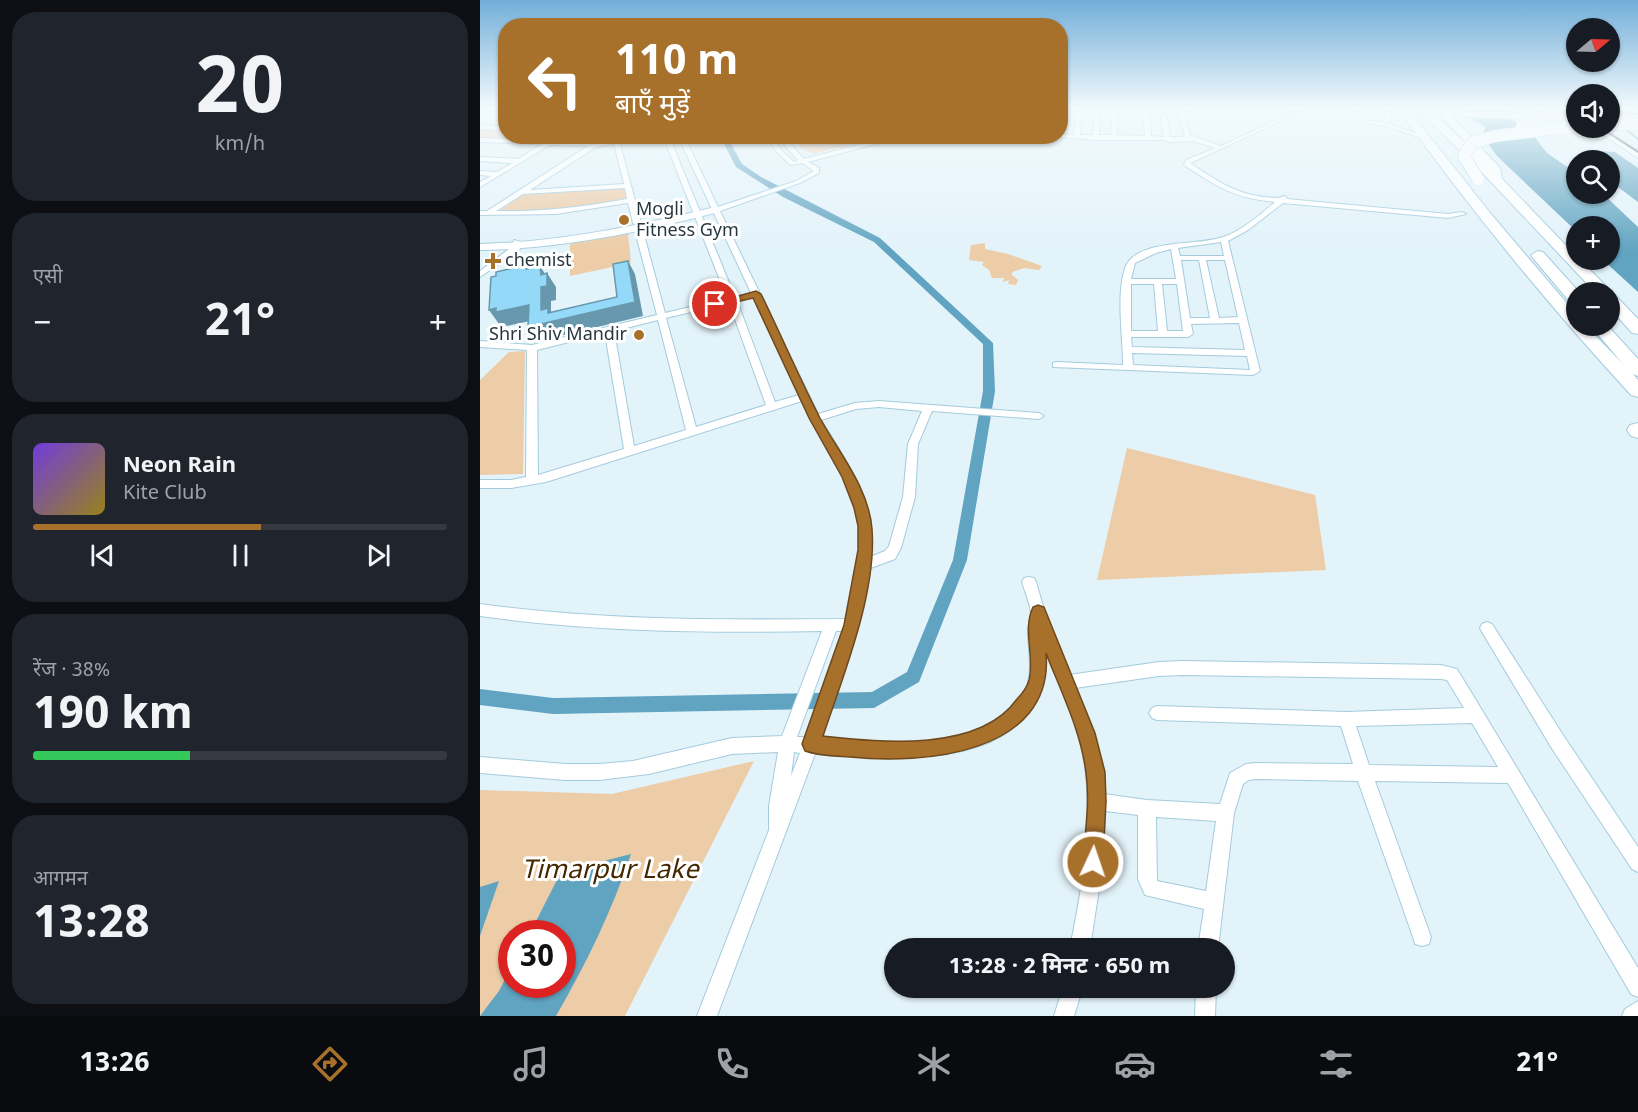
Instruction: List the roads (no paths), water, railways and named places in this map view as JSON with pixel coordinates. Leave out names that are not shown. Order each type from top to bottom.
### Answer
[{"type":"highway","points":[[1440,156],[1450,169],[1473,215],[1566,313]]},
{"type":"highway","points":[[1457,156],[1466,171],[1503,214]]},
{"type":"highway","points":[[1464,156],[1478,179],[1574,282]]},
{"type":"highway","points":[[1475,156],[1593,282]]},
{"type":"highway","points":[[1450,169],[1458,166],[1477,169],[1502,196],[1521,206]]},
{"type":"highway","points":[[1532,248],[1566,287]]},
{"type":"highway","points":[[1620,310],[1638,329]]},
{"type":"highway","points":[[1620,335],[1632,351],[1638,370]]},
{"type":"highway","points":[[1587,336],[1638,391]]},
{"type":"highway","points":[[1612,336],[1632,351]]},
{"type":"street","points":[[480,185],[527,156]]},
{"type":"street","points":[[484,213],[576,156]]},
{"type":"street","points":[[620,156],[660,318],[692,432]]},
{"type":"street","points":[[674,156],[732,300],[772,408]]},
{"type":"street","points":[[690,156],[815,418],[849,477],[865,526],[865,550],[852,625],[811,744],[708,1016]]},
{"type":"street","points":[[786,156],[792,164],[806,170],[802,178]]},
{"type":"street","points":[[480,247],[517,244],[697,213],[817,172],[817,169],[798,156]]},
{"type":"street","points":[[792,164],[820,156]]},
{"type":"street","points":[[1201,156],[1186,164],[1240,195],[1448,216],[1473,215]]},
{"type":"street","points":[[1207,156],[1198,164],[1199,167],[1236,189],[1282,200]]},
{"type":"street","points":[[1482,156],[1497,170],[1498,183]]},
{"type":"street","points":[[480,159],[520,161]]},
{"type":"street","points":[[480,173],[499,174]]},
{"type":"street","points":[[521,192],[627,186]]},
{"type":"street","points":[[484,213],[560,212],[631,200]]},
{"type":"street","points":[[1128,368],[1127,282],[1129,266],[1132,262],[1174,245],[1224,240],[1282,200]]},
{"type":"street","points":[[1056,365],[1250,373],[1255,371],[1224,240]]},
{"type":"street","points":[[480,242],[517,244]]},
{"type":"street","points":[[480,275],[517,244]]},
{"type":"street","points":[[1127,334],[1188,334],[1174,245]]},
{"type":"street","points":[[1177,258],[1228,258]]},
{"type":"street","points":[[1202,258],[1215,320]]},
{"type":"street","points":[[1127,282],[1181,282]]},
{"type":"street","points":[[1158,282],[1162,334]]},
{"type":"street","points":[[480,344],[532,348],[756,294]]},
{"type":"street","points":[[1187,321],[1243,320]]},
{"type":"street","points":[[609,330],[630,452]]},
{"type":"street","points":[[532,348],[532,481]]},
{"type":"street","points":[[1128,350],[1251,353]]},
{"type":"street","points":[[480,484],[532,481],[806,396]]},
{"type":"street","points":[[815,418],[868,404],[1040,416]]},
{"type":"street","points":[[862,566],[890,555],[895,548],[909,497],[913,444],[932,408]]},
{"type":"street","points":[[1029,582],[1038,612],[1086,733],[1095,772],[1097,801],[1092,882],[1082,938]]},
{"type":"street","points":[[480,610],[519,616],[641,626],[852,625]]},
{"type":"street","points":[[480,765],[616,771],[718,748],[790,736],[811,744],[868,750],[936,748],[970,740],[996,730],[1016,715],[1029,698],[1037,680],[1039,658],[1036,621],[1038,612]]},
{"type":"street","points":[[777,835],[776,801],[790,736],[831,625]]},
{"type":"street","points":[[1487,628],[1557,741],[1638,863]]},
{"type":"street","points":[[1065,682],[1158,669],[1183,668],[1452,674],[1638,987]]},
{"type":"street","points":[[1157,713],[1346,718],[1476,715]]},
{"type":"street","points":[[1346,718],[1422,937]]},
{"type":"street","points":[[1210,938],[1226,813],[1236,779],[1245,772],[1510,775]]},
{"type":"street","points":[[1097,801],[1147,808],[1226,813]]},
{"type":"street","points":[[1147,808],[1147,879],[1151,889],[1215,902]]},
{"type":"street","points":[[1064,1016],[1069,998]]},
{"type":"street","points":[[1204,1016],[1205,998]]},
{"type":"street","points":[[1632,1016],[1638,1011]]},
{"type":"water","points":[[1497,156],[1552,156],[1566,166],[1566,204],[1614,204],[1638,227],[1638,292],[1614,270],[1620,270],[1620,216],[1566,216],[1566,222]]},
{"type":"water","points":[[1620,156],[1638,168],[1638,202],[1620,188]]},
{"type":"water","points":[[631,854],[598,937],[576,981],[576,920],[537,920],[561,872]]},
{"type":"water","points":[[499,881],[480,936],[480,887]]},
{"type":"water","points":[[498,992],[498,998],[566,998],[556,1016],[480,1016]]},
{"type":"waterway","points":[[480,697],[553,706],[874,700],[913,677],[960,560],[989,391],[988,343],[877,240],[758,179],[739,165],[734,156]]},
{"type":"place","name":"Mogli Fitness Gym","points":[[624,220]]},
{"type":"place","name":"chemist","points":[[493,261]]},
{"type":"place","name":"Shri Shiv Mandir","points":[[639,335]]},
{"type":"park label","name":"Timarpur Lake","points":[[610,872]]}]
